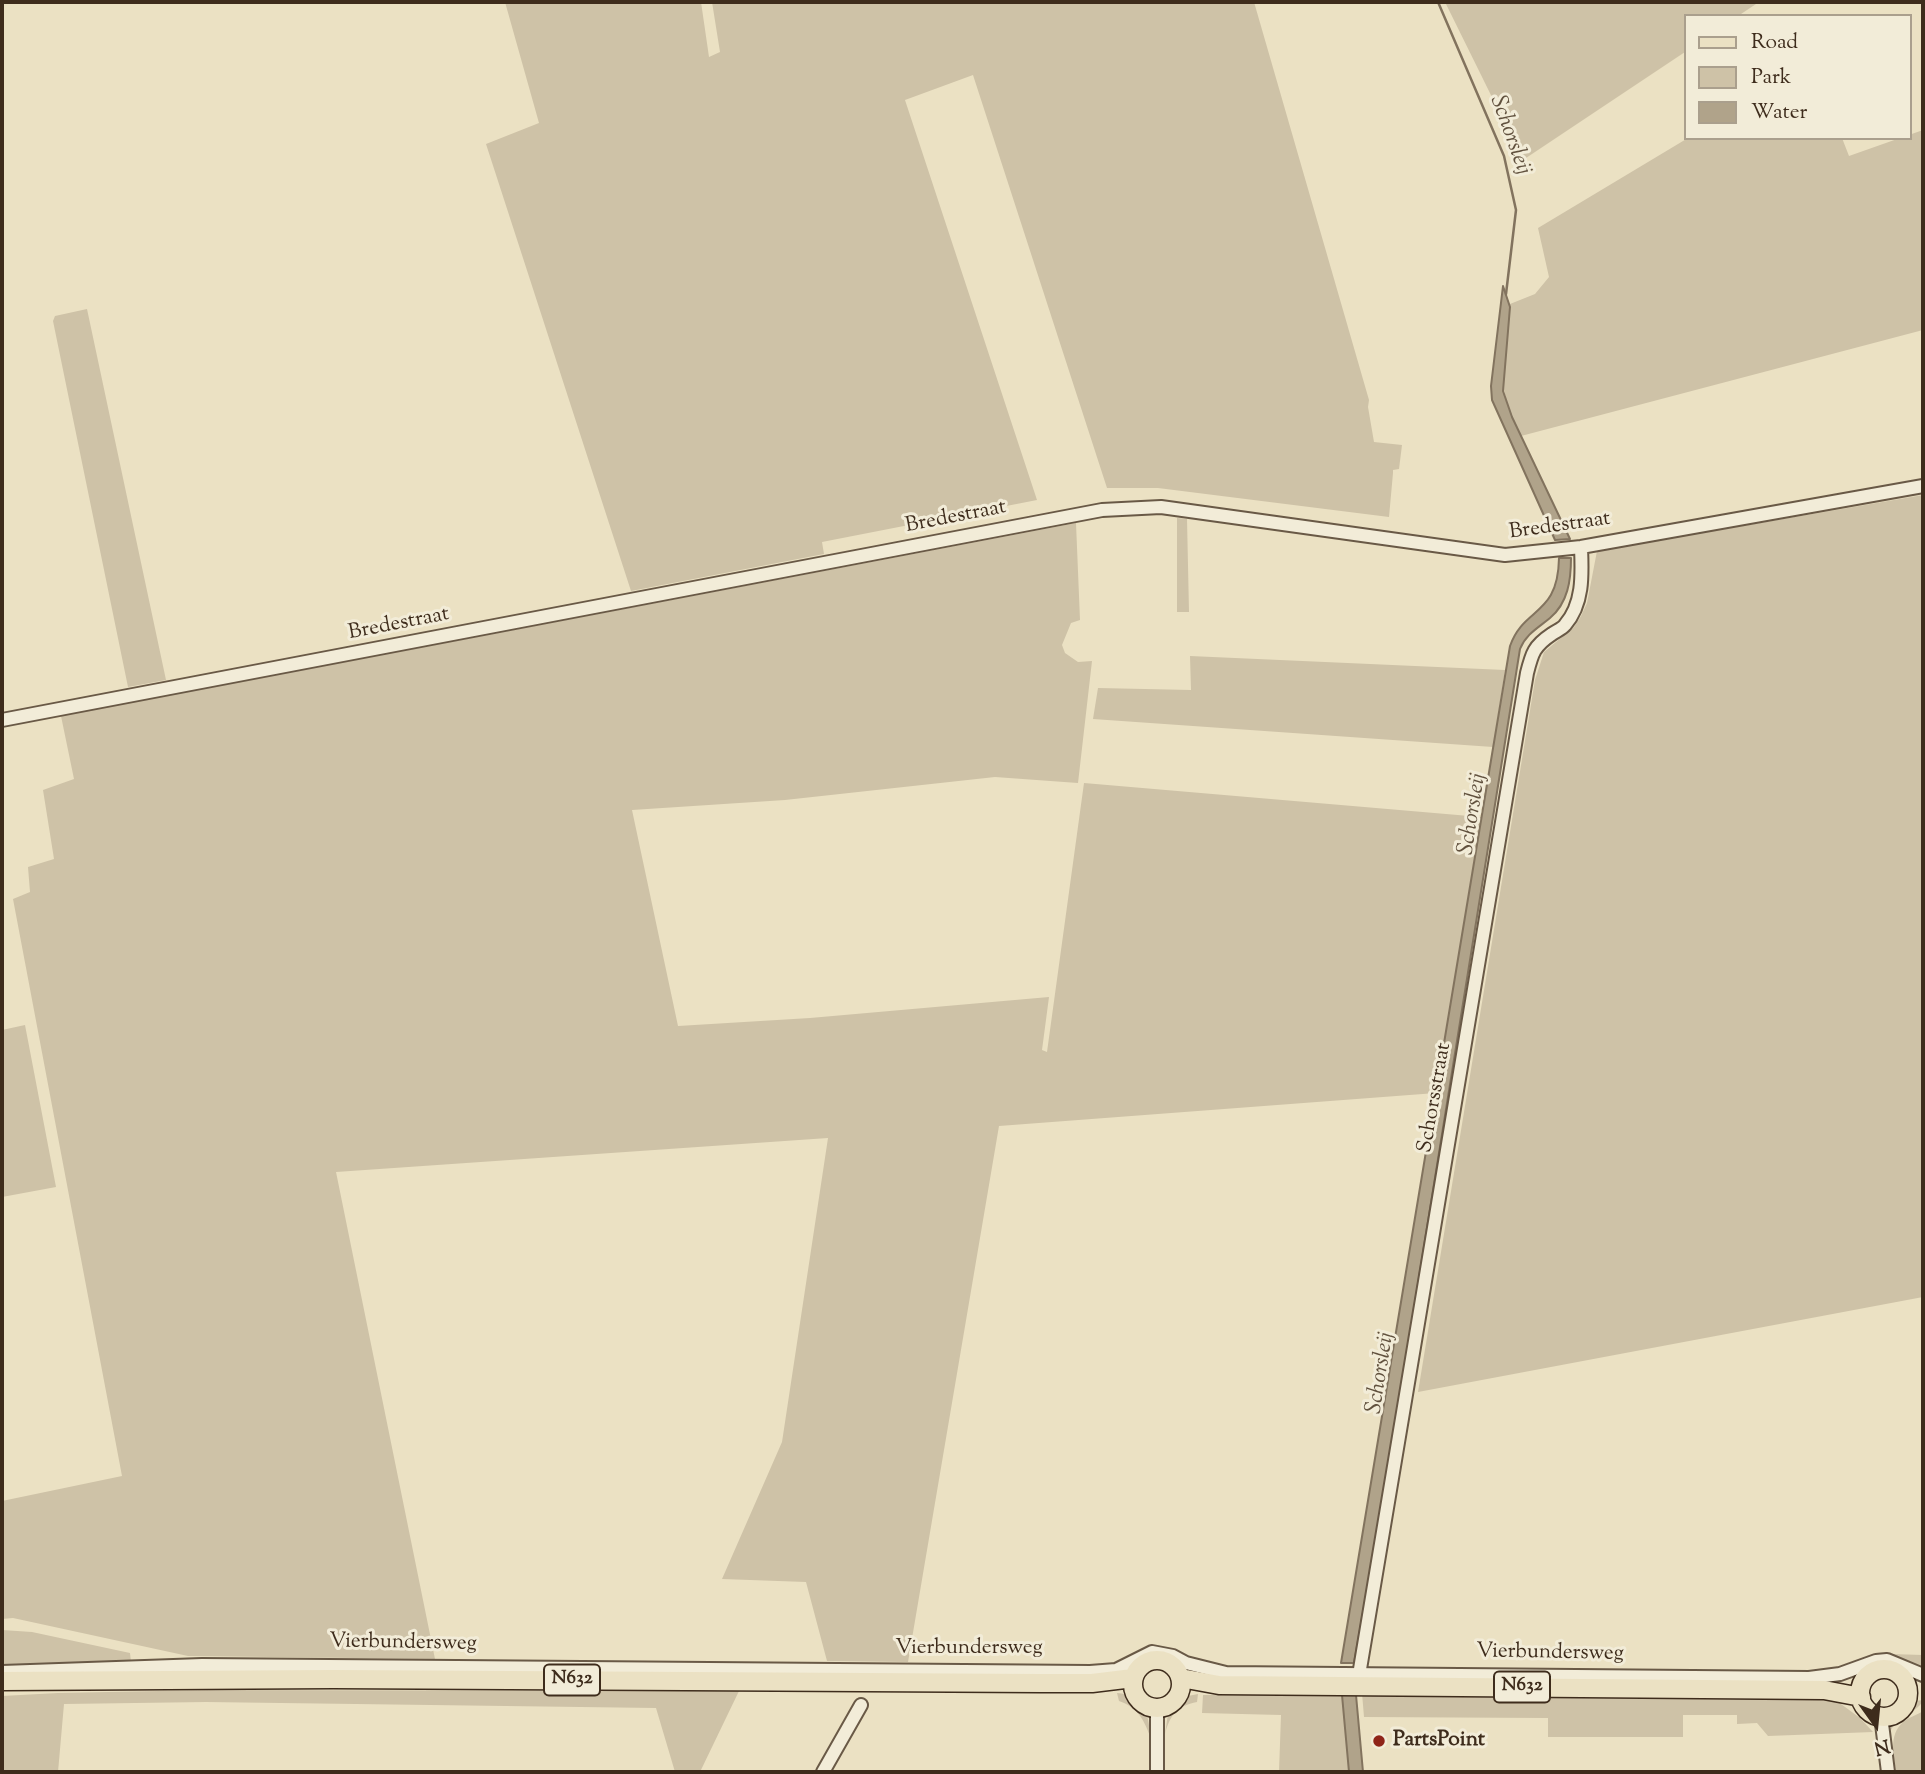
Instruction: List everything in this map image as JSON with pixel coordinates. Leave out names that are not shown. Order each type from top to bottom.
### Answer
[{"type":"main road","name":"N632","points":[[1157,1708],[1142,1704],[1133,1684],[1142,1664],[1157,1659],[1172,1665],[1180,1686]]},
{"type":"main road","points":[[1890,1670],[1904,1679],[1915,1693],[1898,1712],[1881,1716],[1868,1710],[1861,1690],[1873,1672],[1890,1670]]},
{"type":"main road","name":"Vierbundersweg","points":[[2,1681],[142,1673],[332,1672],[1041,1678],[1133,1684]]},
{"type":"main road","name":"Vierbundersweg","points":[[1180,1686],[1630,1683],[1824,1690],[1842,1695],[1861,1690]]},
{"type":"main road","points":[[1157,1708],[1170,1704],[1180,1686]]},
{"type":"street","name":"Bredestraat","points":[[2,720],[1102,510],[1161,507],[1505,555],[1581,547],[1923,486]]},
{"type":"street","name":"Schorsstraat","points":[[1359,1675],[1527,673],[1538,643],[1565,626],[1574,610],[1582,584],[1581,547]]},
{"type":"street","name":"Vierbundersweg","points":[[1041,1678],[1116,1671],[1152,1652],[1226,1673],[1630,1683],[1808,1678],[1840,1674],[1876,1661],[1887,1660],[1923,1675]]},
{"type":"street","name":"Vierbundersweg","points":[[2,1672],[142,1673]]},
{"type":"street","points":[[823,1772],[861,1705]]},
{"type":"street","points":[[1157,1708],[1157,1772]]},
{"type":"street","points":[[1881,1716],[1888,1772]]},
{"type":"green space","points":[[505,2],[701,2],[709,57],[720,52],[712,2],[1254,2],[1369,400],[1374,442],[1402,445],[1399,469],[1393,470],[1389,517],[1158,488],[1107,488],[973,75],[905,100],[1037,500],[822,542],[824,554],[631,591],[486,144],[539,123]]},
{"type":"green space","points":[[1445,2],[1759,2],[1741,14],[1684,14],[1684,53],[1523,160]]},
{"type":"green space","points":[[1923,130],[1923,330],[1521,436],[1508,407],[1503,386],[1510,304],[1535,294],[1549,277],[1538,228],[1685,140],[1843,140],[1849,156],[1894,140],[1911,140],[1911,134]]},
{"type":"green space","points":[[87,309],[166,680],[128,687],[53,321],[55,316]]},
{"type":"green space","points":[[1923,495],[1923,1297],[1418,1392],[1535,680],[1544,652],[1574,627],[1581,616],[1587,603],[1597,551]]},
{"type":"green space","points":[[1177,518],[1187,519],[1189,612],[1177,612]]},
{"type":"green space","points":[[1076,523],[1080,620],[1071,623],[1062,645],[1065,653],[1078,662],[1092,661],[1078,783],[995,777],[785,800],[632,810],[678,1026],[810,1018],[1049,997],[1042,1050],[1047,1052],[1084,783],[1481,817],[1436,1093],[999,1126],[908,1662],[827,1661],[806,1582],[722,1579],[782,1442],[828,1138],[336,1172],[435,1659],[188,1656],[13,1618],[2,1619],[2,1501],[122,1476],[13,899],[30,892],[28,867],[54,859],[43,790],[74,779],[61,716]]},
{"type":"green space","points":[[1190,656],[1505,670],[1493,747],[1093,719],[1098,688],[1191,690]]},
{"type":"green space","points":[[25,1025],[56,1187],[2,1197],[2,1030]]},
{"type":"green space","points":[[2,1630],[32,1632],[130,1653],[131,1662],[2,1667]]},
{"type":"green space","points":[[1883,1655],[1923,1655],[1923,1671]]},
{"type":"green space","points":[[209,1690],[739,1691],[700,1772],[675,1772],[656,1708],[206,1702],[64,1704],[58,1772],[2,1772],[2,1696]]},
{"type":"green space","points":[[1117,1693],[1133,1697],[1143,1706],[1150,1736],[1139,1714],[1119,1701]]},
{"type":"green space","points":[[1362,1693],[1840,1699],[1841,1704],[1873,1732],[1768,1736],[1757,1723],[1737,1724],[1737,1715],[1683,1715],[1683,1737],[1548,1737],[1548,1718],[1364,1717]]},
{"type":"green space","points":[[1198,1694],[1197,1702],[1175,1712],[1165,1734],[1169,1707],[1183,1697]]},
{"type":"green space","points":[[1203,1695],[1342,1695],[1349,1772],[1279,1772],[1281,1715],[1202,1713]]},
{"type":"green space","points":[[1923,1700],[1891,1730],[1890,1723],[1907,1702]]},
{"type":"green space","points":[[1923,1711],[1923,1772],[1896,1772],[1893,1746],[1895,1733],[1903,1722]]},
{"type":"water","points":[[1503,286],[1510,307],[1503,391],[1512,417],[1570,539],[1555,540],[1492,400],[1491,386]]},
{"type":"water","points":[[1559,558],[1571,558],[1565,598],[1556,612],[1529,635],[1520,649],[1385,1489],[1354,1663],[1341,1663],[1510,646],[1523,624],[1547,601],[1553,591]]},
{"type":"water","points":[[1342,1695],[1356,1695],[1363,1772],[1349,1772]]},
{"type":"waterway","name":"Schorsleij","points":[[1438,2],[1504,156],[1516,210],[1506,294]]},
{"type":"place","name":"PartsPoint","points":[[1379,1741]]}]
